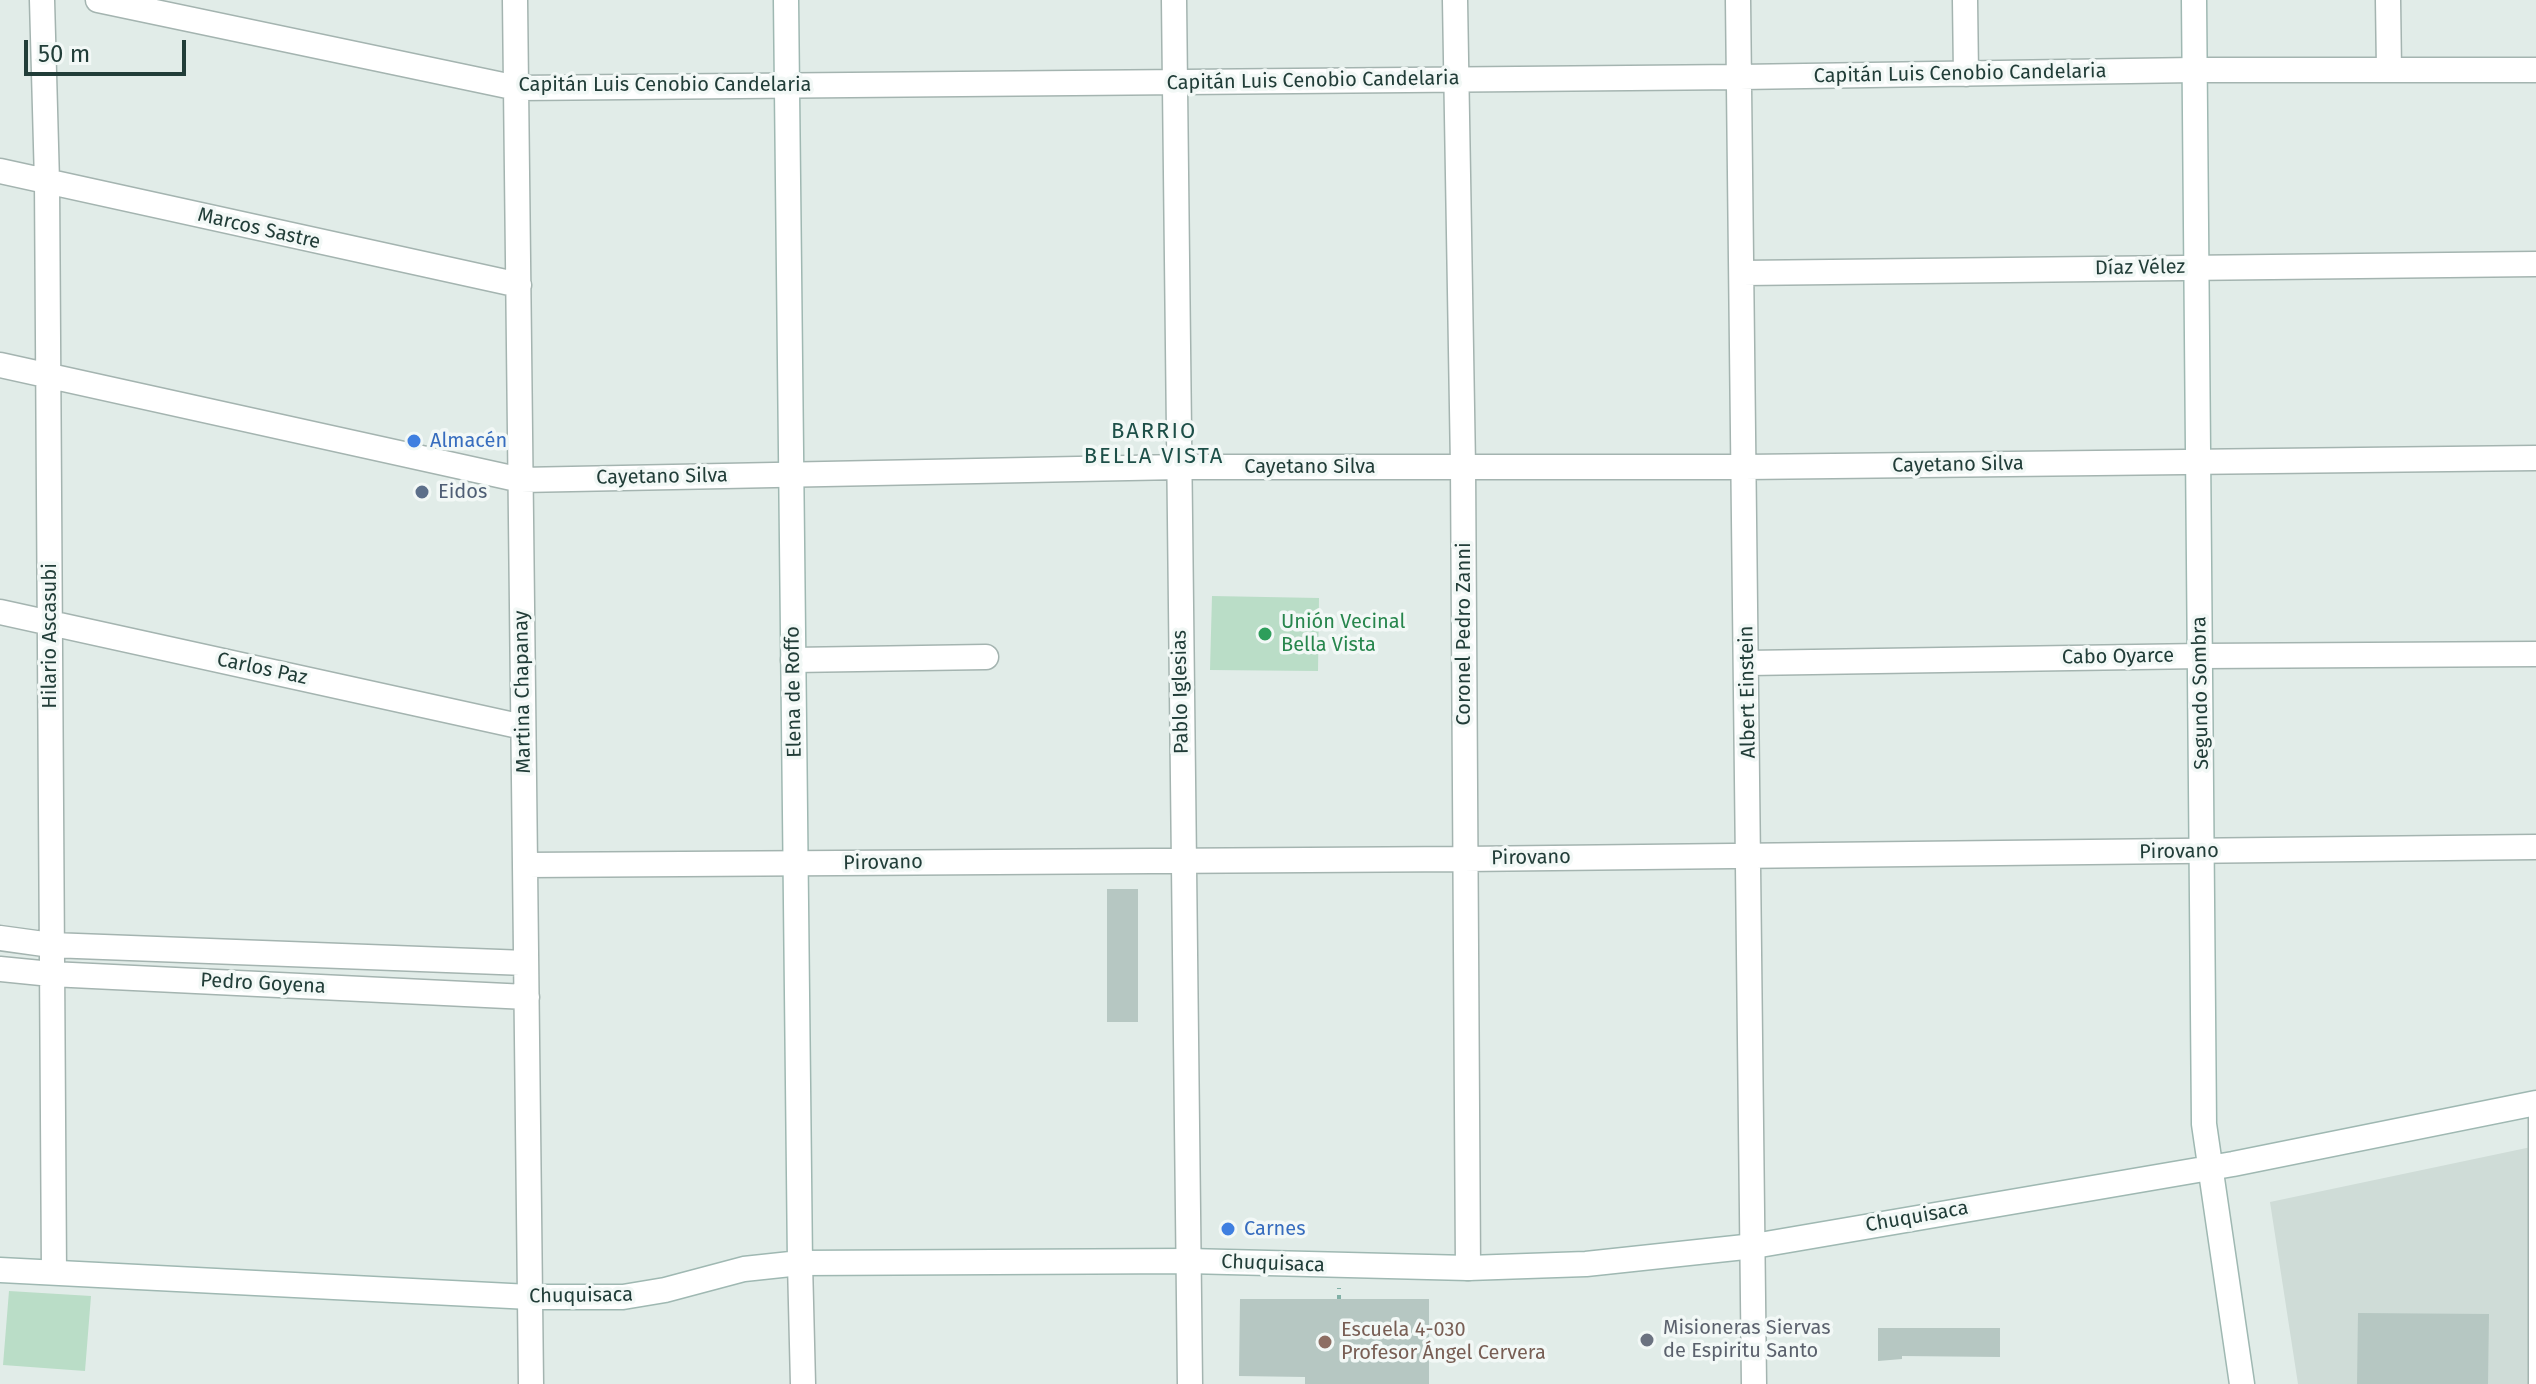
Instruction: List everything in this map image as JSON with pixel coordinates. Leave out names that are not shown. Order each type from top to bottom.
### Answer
[{"type":"street","name":"Hilario Ascasubi","points":[[42,0],[47,182],[54,1272]]},
{"type":"street","name":"Capitán Luis Cenobio Candelaria","points":[[98,0],[517,88],[2194,70],[2536,70]]},
{"type":"street","name":"Martina Chapanay","points":[[515,0],[531,1384]]},
{"type":"street","name":"Elena de Roffo","points":[[786,0],[803,1384]]},
{"type":"street","name":"Pablo Iglesias","points":[[1174,0],[1190,1384]]},
{"type":"street","name":"Coronel Pedro Zanni","points":[[1455,0],[1463,466],[1468,1268]]},
{"type":"street","name":"Albert Einstein","points":[[1738,0],[1754,1384]]},
{"type":"street","points":[[1965,0],[1966,74]]},
{"type":"street","name":"Segundo Sombra","points":[[2194,0],[2204,1124],[2208,1168],[2242,1384]]},
{"type":"street","points":[[2388,0],[2389,70]]},
{"type":"street","name":"Marcos Sastre","points":[[0,171],[519,285]]},
{"type":"street","name":"Díaz Vélez","points":[[1743,273],[2536,264]]},
{"type":"street","name":"Cayetano Silva","points":[[0,365],[521,480],[1179,467],[1745,467],[2536,458]]},
{"type":"street","name":"Carlos Paz","points":[[0,612],[523,727]]},
{"type":"street","name":"Cabo Oyarce","points":[[1748,663],[2536,654]]},
{"type":"street","points":[[793,660],[986,657]]},
{"type":"street","name":"Pirovano","points":[[526,865],[2536,847]]},
{"type":"street","name":"Pedro Goyena","points":[[0,938],[51,945],[526,963]]},
{"type":"street","name":"Pedro Goyena","points":[[0,969],[527,997]]},
{"type":"street","name":"Chuquisaca","points":[[0,1270],[530,1297],[640,1296],[729,1272],[800,1263],[1188,1261],[1468,1268],[1586,1264],[1754,1246],[2208,1168],[2536,1103]]},
{"type":"lane","points":[[2535,1384],[2536,1103]]},
{"type":"shaded area","points":[[2536,1146],[2536,1384],[2298,1384],[2270,1202]]},
{"type":"green space","name":"Unión Vecinal Bella Vista","points":[[1212,596],[1319,598],[1318,671],[1210,670]]},
{"type":"green space","points":[[9,1291],[91,1296],[85,1371],[3,1365]]},
{"type":"building","points":[[1107,889],[1138,889],[1138,1022],[1107,1022]]},
{"type":"building","name":"Escuela 4-030 Profesor Ángel Cervera","points":[[1240,1299],[1429,1299],[1429,1384],[1305,1384],[1305,1377],[1239,1376]]},
{"type":"building","points":[[2358,1313],[2489,1314],[2488,1384],[2357,1384]]},
{"type":"building","points":[[1878,1328],[2000,1328],[2000,1357],[1902,1356],[1902,1359],[1878,1361]]},
{"type":"place","name":"Almacén","points":[[414,441]]},
{"type":"place","name":"Eidos","points":[[422,492]]},
{"type":"place","name":"Unión Vecinal Bella Vista","points":[[1265,634]]},
{"type":"place","name":"Carnes","points":[[1228,1229]]},
{"type":"place","name":"Misioneras Siervas de Espiritu Santo","points":[[1647,1340]]},
{"type":"place","name":"Escuela 4-030 Profesor Ángel Cervera","points":[[1325,1342]]},
{"type":"district","name":"BARRIO BELLA VISTA","points":[[1154,444]]}]
